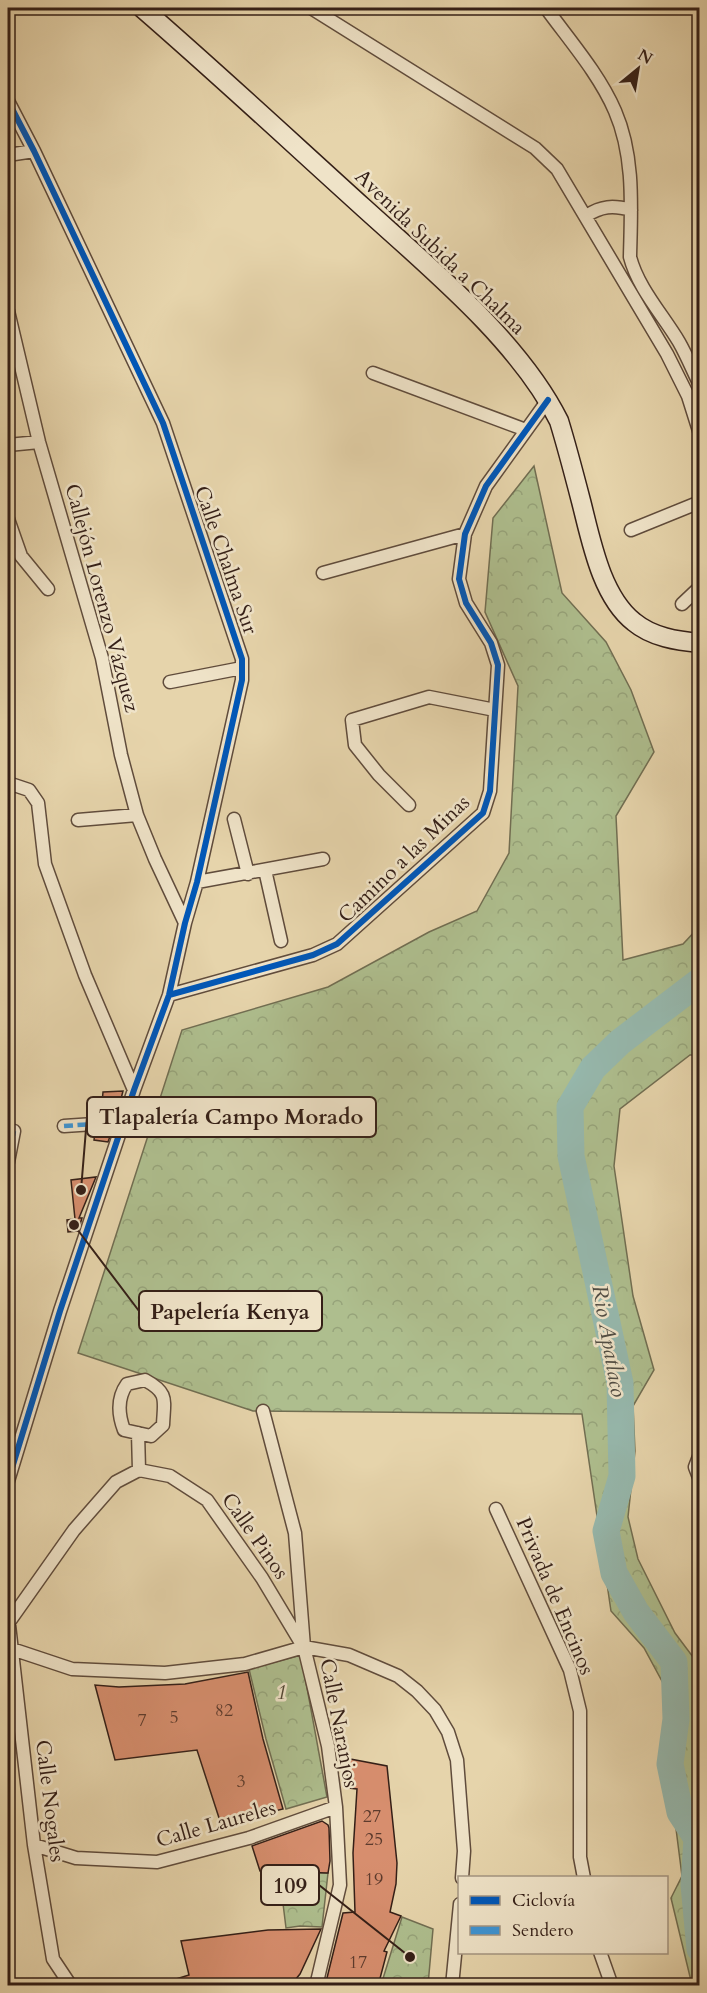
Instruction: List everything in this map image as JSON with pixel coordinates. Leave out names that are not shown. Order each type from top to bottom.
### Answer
[{"type":"main road","name":"Avenida Subida a Chalma","points":[[142,8],[397,238],[484,320],[526,369],[548,400],[559,421],[596,557],[616,603],[635,623],[647,630],[676,640],[699,643]]},
{"type":"street","points":[[311,8],[535,148],[558,169],[667,354],[688,396],[699,434]]},
{"type":"street","points":[[546,8],[593,73],[615,110],[629,163],[632,264],[680,344],[699,385]]},
{"type":"street","name":"Calle Chalma Sur","points":[[8,101],[163,423],[242,659],[242,680],[169,995],[134,1089]]},
{"type":"street","points":[[8,155],[34,151]]},
{"type":"street","points":[[586,216],[607,206],[631,210]]},
{"type":"street","name":"Callejón Lorenzo Vázquez","points":[[8,311],[11,345],[102,658],[121,754],[137,815],[185,923]]},
{"type":"street","points":[[373,373],[526,430]]},
{"type":"street","name":"Camino a las Minas","points":[[169,995],[313,955],[337,944],[483,813],[490,791],[498,665],[491,643],[466,603],[459,579],[465,534],[486,486],[548,400]]},
{"type":"street","points":[[8,445],[39,442]]},
{"type":"street","points":[[631,530],[699,501]]},
{"type":"street","points":[[8,519],[21,556],[48,589]]},
{"type":"street","points":[[323,573],[465,534]]},
{"type":"street","points":[[681,604],[699,587]]},
{"type":"street","points":[[170,682],[242,668]]},
{"type":"street","points":[[409,805],[379,775],[355,745],[352,720],[429,697],[495,710]]},
{"type":"street","points":[[8,783],[29,790],[38,803],[45,864],[112,1043],[134,1089],[60,1311],[8,1481]]},
{"type":"street","points":[[78,820],[137,815]]},
{"type":"street","points":[[234,819],[248,874]]},
{"type":"street","points":[[197,882],[324,858]]},
{"type":"street","points":[[265,870],[282,941]]},
{"type":"street","points":[[64,1126],[124,1122]]},
{"type":"street","points":[[8,1162],[14,1131]]},
{"type":"street","points":[[145,1380],[159,1388],[164,1398],[163,1425],[151,1436],[138,1433],[124,1430],[120,1420],[120,1394],[127,1384],[145,1380]]},
{"type":"street","points":[[262,1411],[295,1533],[304,1647]]},
{"type":"street","points":[[8,1619],[74,1530],[116,1482],[139,1470],[138,1433]]},
{"type":"street","points":[[699,1454],[695,1467],[699,1480]]},
{"type":"street","name":"Calle Pinos","points":[[139,1470],[170,1476],[207,1500],[262,1578],[304,1647]]},
{"type":"street","name":"Privada de Encinos","points":[[496,1509],[570,1670],[580,1711],[580,1857],[584,1876]]},
{"type":"street","name":"Calle Nogales","points":[[8,1619],[34,1845],[54,1959],[71,1986]]},
{"type":"street","points":[[12,1649],[72,1669],[165,1673],[245,1664],[304,1647],[349,1655],[398,1676],[417,1691],[435,1710],[448,1732],[457,1760],[464,1851],[462,1876]]},
{"type":"street","name":"Calle Naranjos","points":[[304,1647],[328,1746],[336,1807],[340,1886],[316,1986]]},
{"type":"street","name":"Calle Laureles","points":[[34,1845],[76,1857],[157,1862],[249,1838],[336,1807]]},
{"type":"street","points":[[453,1986],[458,1918]]},
{"type":"street","points":[[600,1954],[612,1986]]},
{"type":"green space","points":[[534,466],[562,593],[606,642],[631,690],[654,752],[616,816],[623,960],[683,944],[699,927],[699,1055],[690,1055],[620,1109],[614,1166],[633,1296],[654,1370],[633,1406],[635,1451],[628,1517],[638,1559],[675,1633],[699,1665],[699,1985],[692,1985],[671,1898],[682,1876],[665,1742],[664,1685],[644,1648],[611,1611],[582,1414],[253,1411],[78,1353],[182,1030],[328,987],[429,932],[477,911],[509,853],[518,686],[485,612],[493,518]]},
{"type":"green space","name":"1","points":[[301,1655],[327,1797],[286,1809],[249,1669]]},
{"type":"green space","points":[[279,1871],[328,1873],[322,1927],[286,1928]]},
{"type":"green space","points":[[402,1917],[433,1929],[428,1985],[381,1985]]},
{"type":"building","points":[[123,1091],[117,1114],[101,1115],[103,1092]]},
{"type":"building","points":[[112,1131],[108,1142],[94,1140],[95,1132]]},
{"type":"building","points":[[96,1177],[79,1218],[82,1218],[78,1231],[68,1232],[67,1220],[75,1219],[71,1180]]},
{"type":"building","points":[[248,1672],[263,1739],[283,1809],[221,1824],[197,1750],[115,1760],[95,1685],[119,1687],[185,1684]]},
{"type":"building","points":[[345,1758],[387,1766],[397,1863],[396,1884],[390,1912],[401,1916],[384,1951],[387,1952],[378,1986],[325,1986],[343,1913],[355,1912],[353,1853],[357,1789],[349,1788]]},
{"type":"building","points":[[322,1821],[329,1828],[328,1873],[260,1871],[252,1846]]},
{"type":"building","points":[[321,1929],[300,1974],[290,1986],[164,1986],[163,1983],[189,1975],[181,1941],[268,1930]]},
{"type":"waterway","name":"Rio Apatlaco","points":[[700,981],[620,1042],[593,1068],[570,1107],[571,1156],[620,1383],[622,1476],[606,1531],[614,1573],[636,1612],[674,1662],[676,1719],[670,1764],[680,1812],[697,1838],[694,1885],[700,1949]]},
{"type":"marked path","points":[[64,1126],[124,1122]]},
{"type":"marked path","points":[[8,1162],[14,1131]]},
{"type":"cycle path","points":[[8,101],[163,423],[242,659],[242,680],[169,995],[134,1090],[60,1311],[8,1481]]},
{"type":"cycle path","points":[[169,995],[313,955],[337,944],[483,813],[490,791],[498,665],[491,643],[466,603],[459,579],[465,534],[486,486],[548,400]]},
{"type":"place","name":"Tlapalería Campo Morado","points":[[81,1190]]},
{"type":"place","name":"Papelería Kenya","points":[[74,1225]]},
{"type":"place","name":"109","points":[[410,1957]]}]
